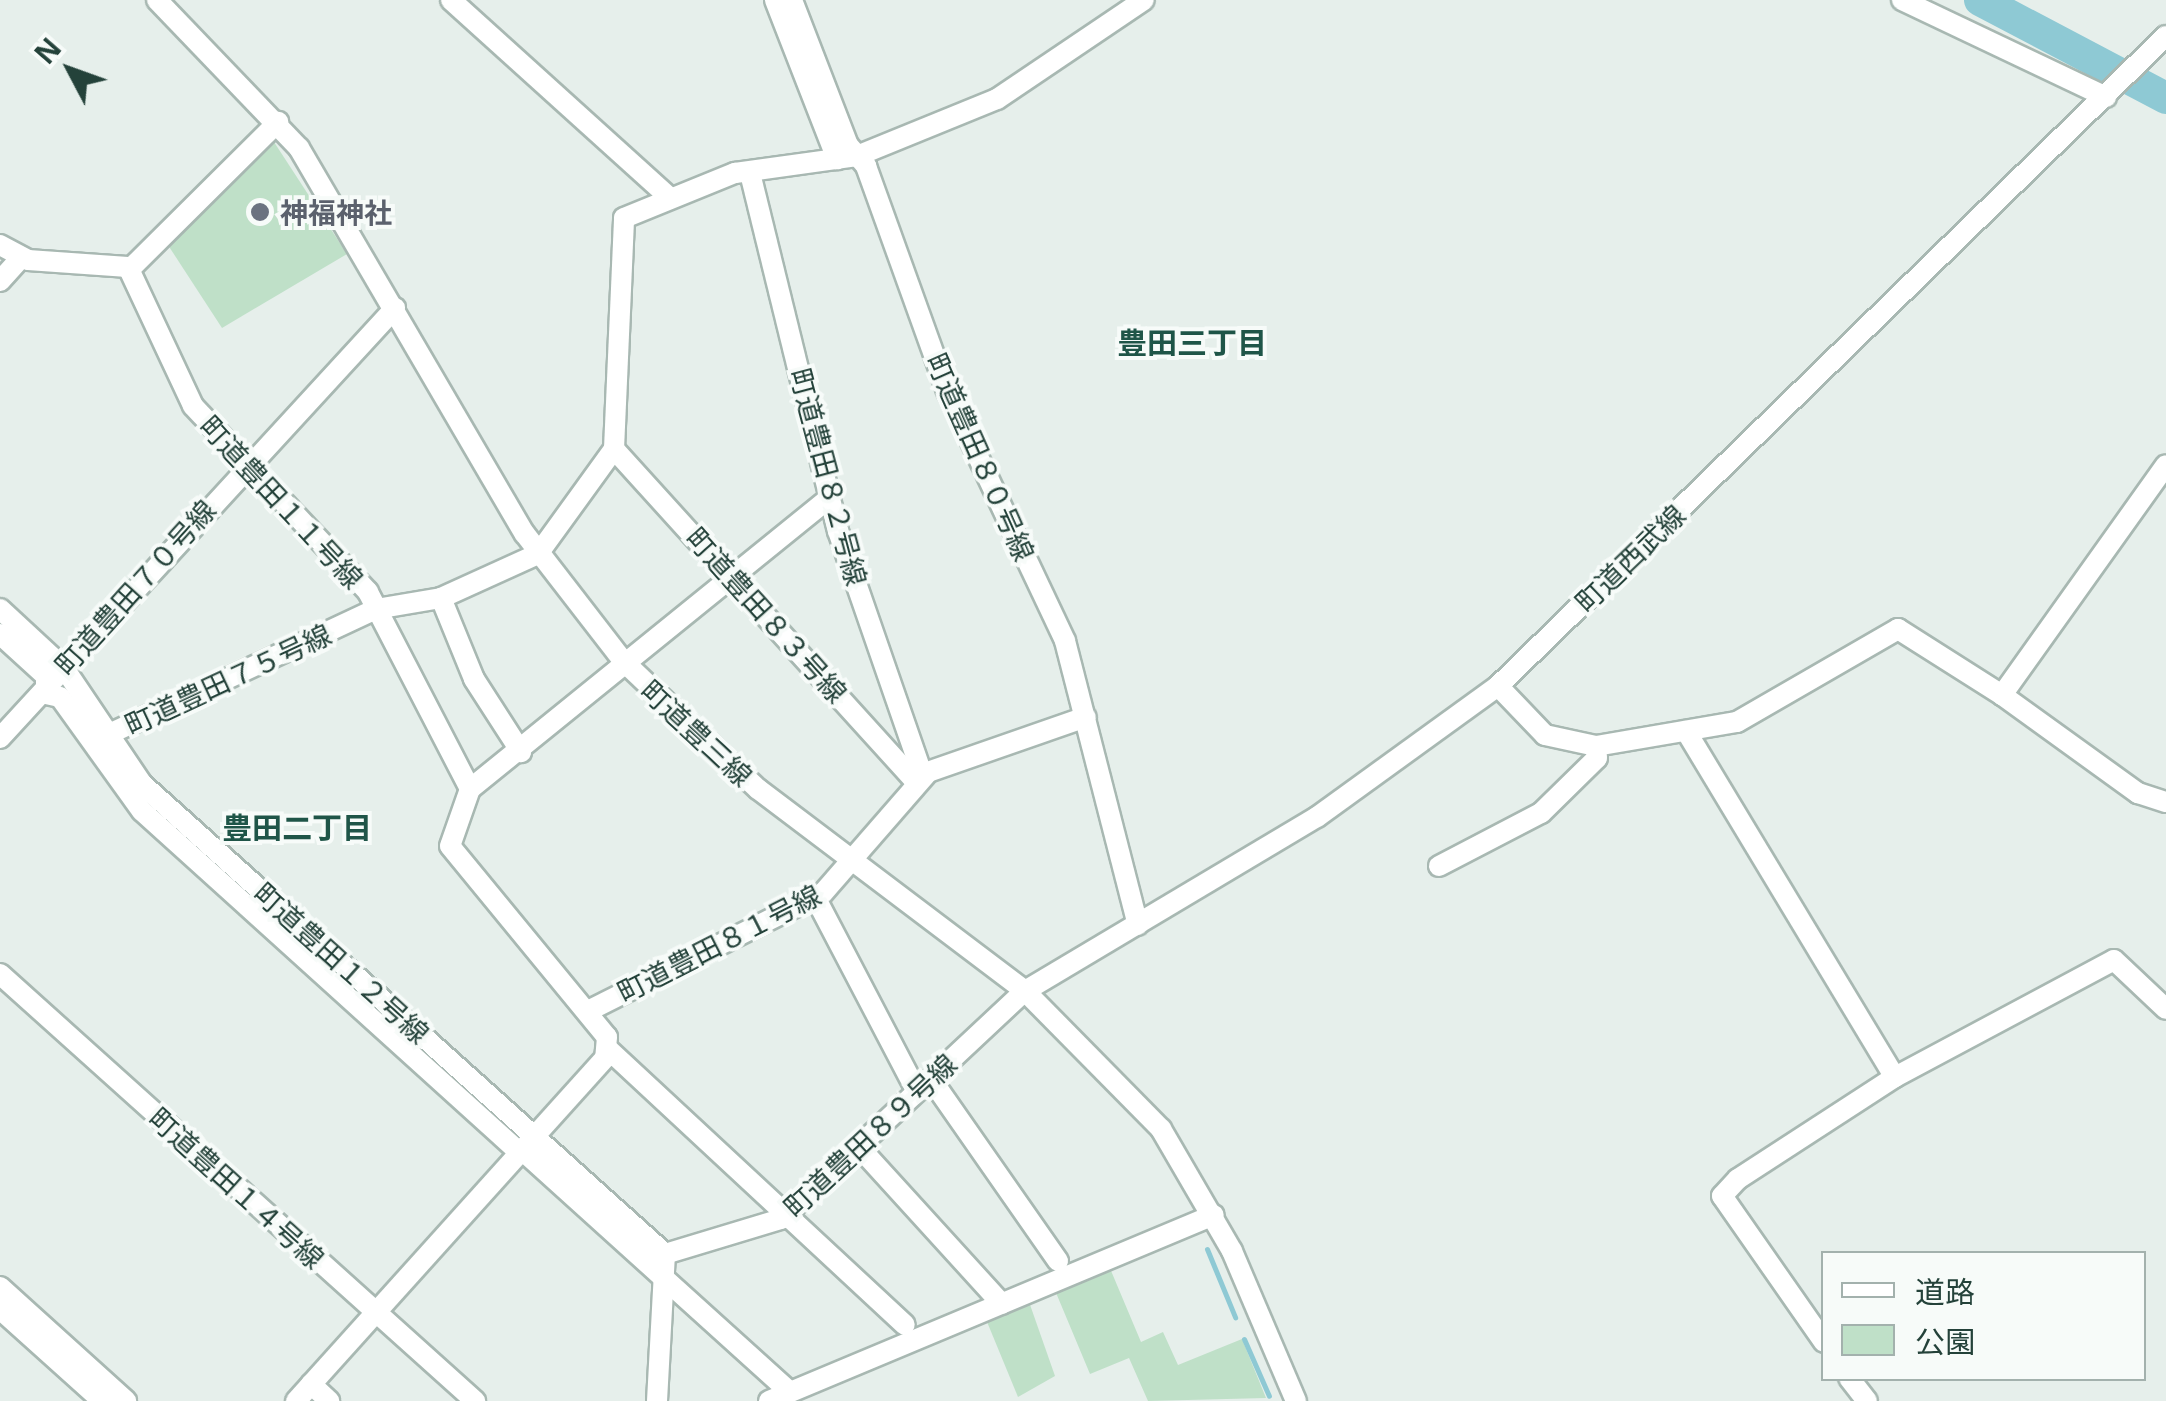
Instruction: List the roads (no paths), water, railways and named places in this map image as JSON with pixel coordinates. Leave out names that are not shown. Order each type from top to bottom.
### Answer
[{"type":"street","name":"町道豊三線","points":[[157,0],[278,122],[395,308],[538,554],[623,662],[716,754],[1026,991],[1161,1129],[1214,1215],[1296,1401]]},
{"type":"street","points":[[451,0],[669,197]]},
{"type":"street","points":[[775,0],[847,158]]},
{"type":"street","name":"町道豊田８０号線","points":[[792,0],[847,158],[947,392],[1065,641],[1138,925]]},
{"type":"street","points":[[1902,0],[2113,90]]},
{"type":"street","points":[[614,449],[624,218],[669,197],[750,172],[847,158],[997,98],[1147,1]]},
{"type":"street","name":"町道西武線","points":[[1026,991],[1331,808],[1498,686],[2166,36]]},
{"type":"street","points":[[0,245],[21,258],[130,268],[278,122]]},
{"type":"street","name":"町道豊田８２号線","points":[[750,172],[830,497],[920,780]]},
{"type":"street","points":[[0,281],[21,258]]},
{"type":"street","name":"町道豊田１１号線","points":[[130,268],[193,406],[248,462],[376,609],[470,789]]},
{"type":"street","name":"町道豊田７０号線","points":[[0,738],[248,462],[395,308]]},
{"type":"street","name":"町道豊田７５号線","points":[[107,735],[376,609],[441,598],[538,554],[614,449]]},
{"type":"street","name":"町道豊田８３号線","points":[[614,449],[920,780]]},
{"type":"street","points":[[2002,696],[2166,465]]},
{"type":"street","points":[[830,497],[623,662],[521,752],[470,789],[450,846],[592,1010],[608,1049],[905,1325]]},
{"type":"street","points":[[441,598],[474,679],[521,752]]},
{"type":"street","name":"町道豊田１２号線","points":[[0,609],[64,668],[142,784],[525,1146],[664,1266],[788,1390]]},
{"type":"street","points":[[1498,686],[1545,736],[1596,746],[1738,722],[1898,629],[2002,696],[2138,793],[2166,802]]},
{"type":"street","points":[[0,634],[46,686],[142,811],[525,1146]]},
{"type":"street","points":[[920,780],[1086,717]]},
{"type":"street","points":[[1686,731],[1895,1077]]},
{"type":"street","points":[[1439,866],[1541,814],[1598,758],[1596,746]]},
{"type":"street","name":"町道豊田８１号線","points":[[592,1010],[814,896],[854,861],[920,780]]},
{"type":"street","points":[[814,896],[924,1086],[1058,1261]]},
{"type":"street","points":[[1821,1338],[1722,1196],[1895,1077],[2114,960],[2166,1009]]},
{"type":"street","name":"町道豊田１４号線","points":[[0,974],[475,1401]]},
{"type":"street","name":"町道豊田８９号線","points":[[664,1266],[788,1213],[1026,991]]},
{"type":"street","points":[[296,1401],[608,1049]]},
{"type":"street","points":[[859,1147],[1000,1302]]},
{"type":"street","points":[[788,1390],[1214,1215]]},
{"type":"street","points":[[657,1401],[664,1266]]},
{"type":"street","points":[[0,1287],[126,1401]]},
{"type":"street","points":[[0,1309],[102,1401]]},
{"type":"street","points":[[1851,1381],[1867,1401]]},
{"type":"street","points":[[311,1384],[329,1401]]},
{"type":"waterway","points":[[1980,0],[2166,98]]},
{"type":"waterway","points":[[1207,1249],[1235,1317]]},
{"type":"waterway","points":[[1244,1339],[1269,1396]]},
{"type":"place","name":"神福神社","points":[[260,212]]},
{"type":"district","name":"豊田三丁目","points":[[1192,343]]},
{"type":"district","name":"豊田二丁目","points":[[297,828]]}]
